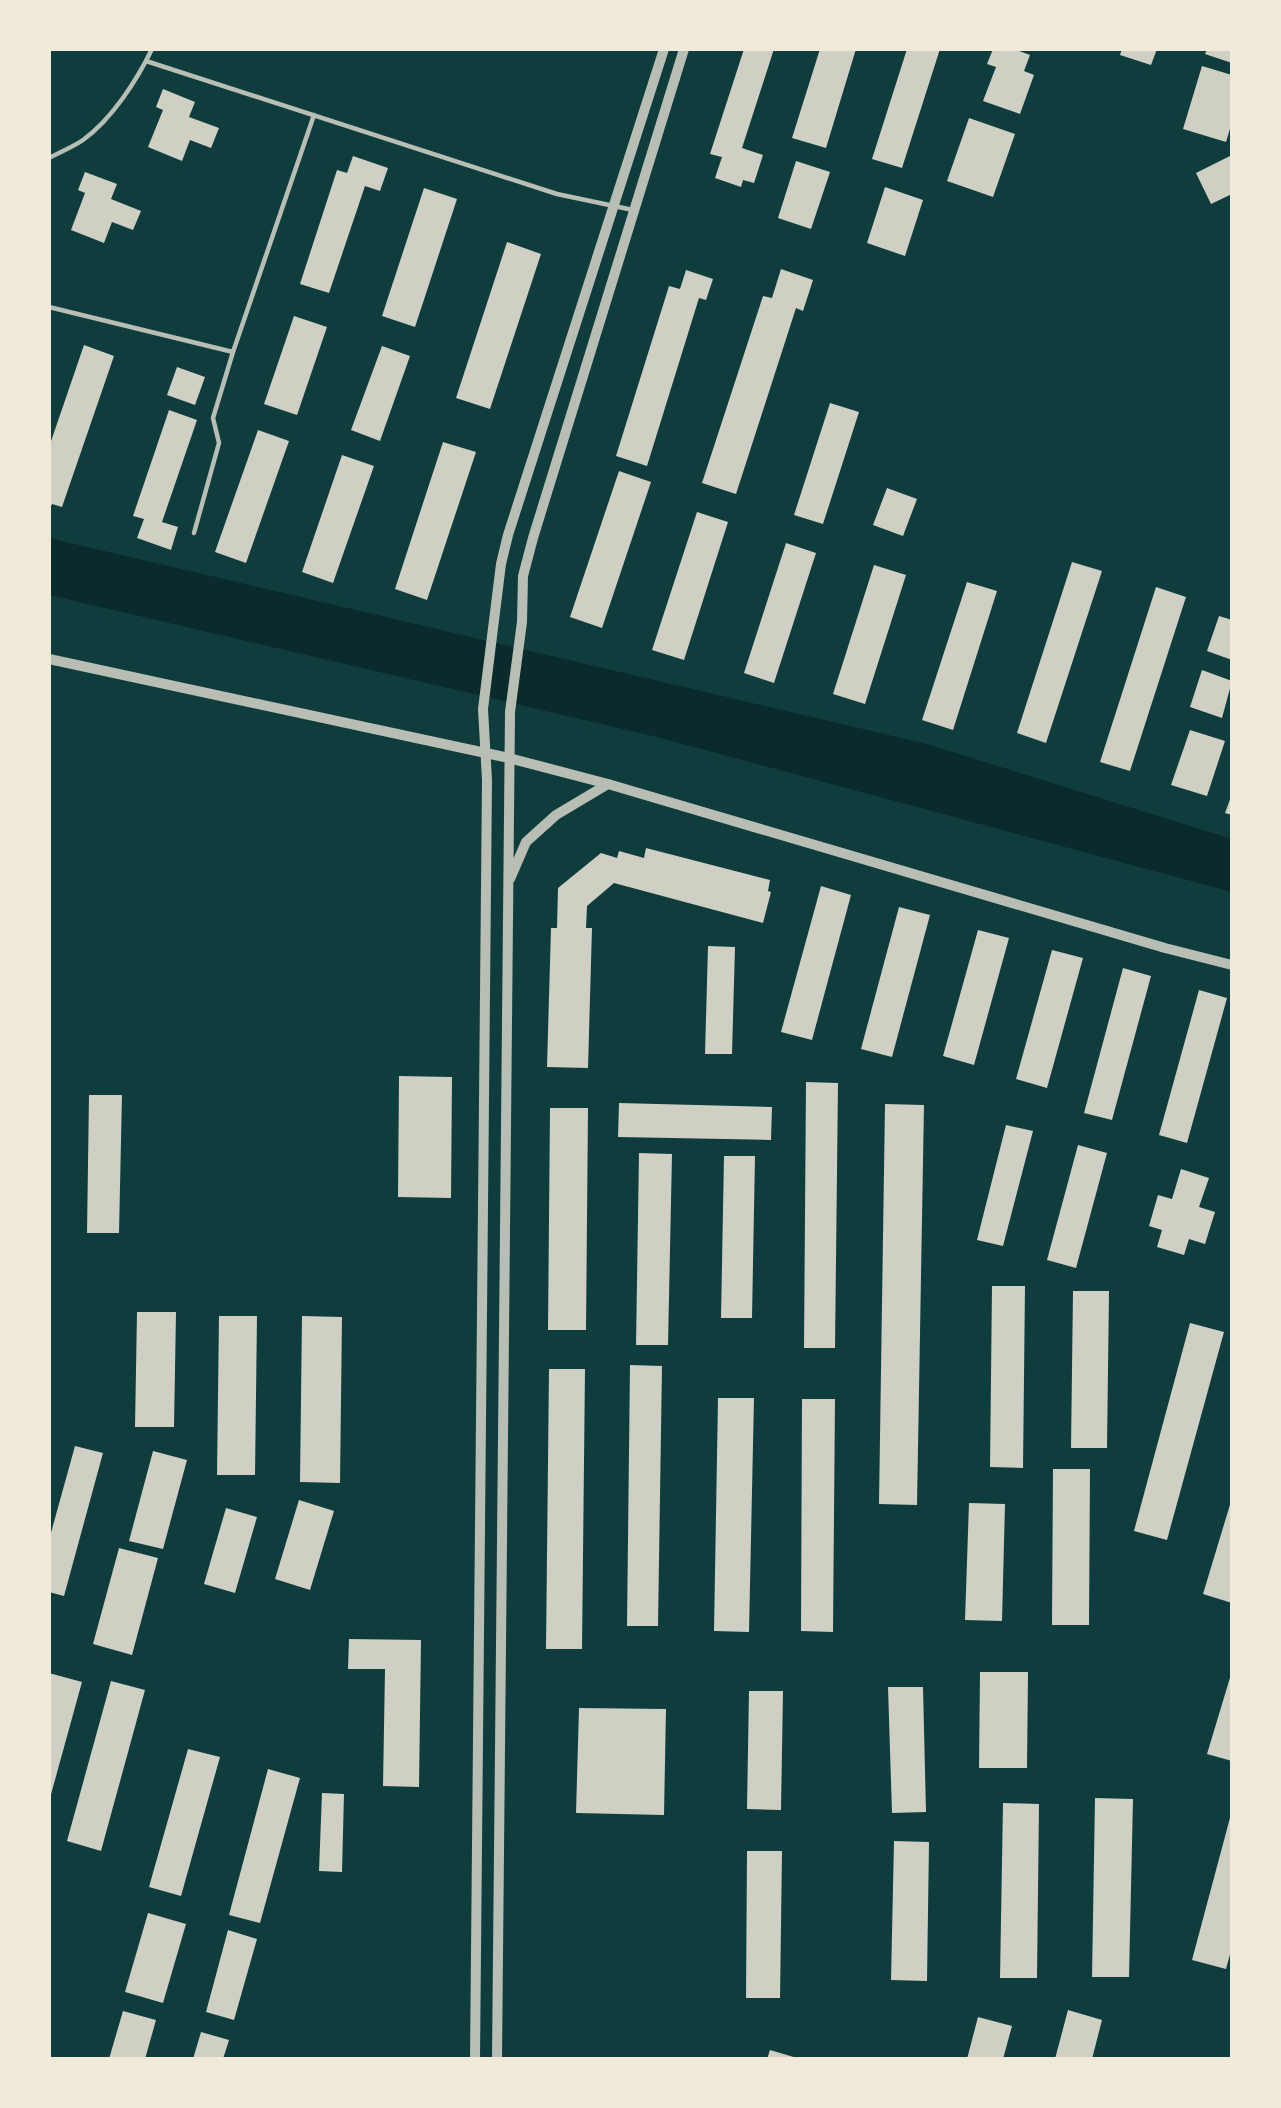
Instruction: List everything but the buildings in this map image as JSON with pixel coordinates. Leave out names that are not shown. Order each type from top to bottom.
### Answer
[{"type":"street","points":[[475,2059],[486,753],[483,709],[501,564],[508,535],[664,49]]},
{"type":"street","points":[[498,2059],[510,712],[520,637],[523,576],[684,49]]},
{"type":"street","points":[[49,659],[509,758],[608,784],[1165,948],[1232,965]]},
{"type":"street","points":[[507,885],[526,842],[556,815],[608,784]]},
{"type":"lane","points":[[49,158],[83,140],[102,122],[139,76],[152,49]]},
{"type":"lane","points":[[146,61],[557,194],[634,211]]},
{"type":"lane","points":[[194,533],[219,443],[213,418],[314,115]]},
{"type":"lane","points":[[49,307],[233,352]]},
{"type":"water","points":[[49,538],[927,744],[1232,839],[1232,892],[653,736],[49,595]]}]
